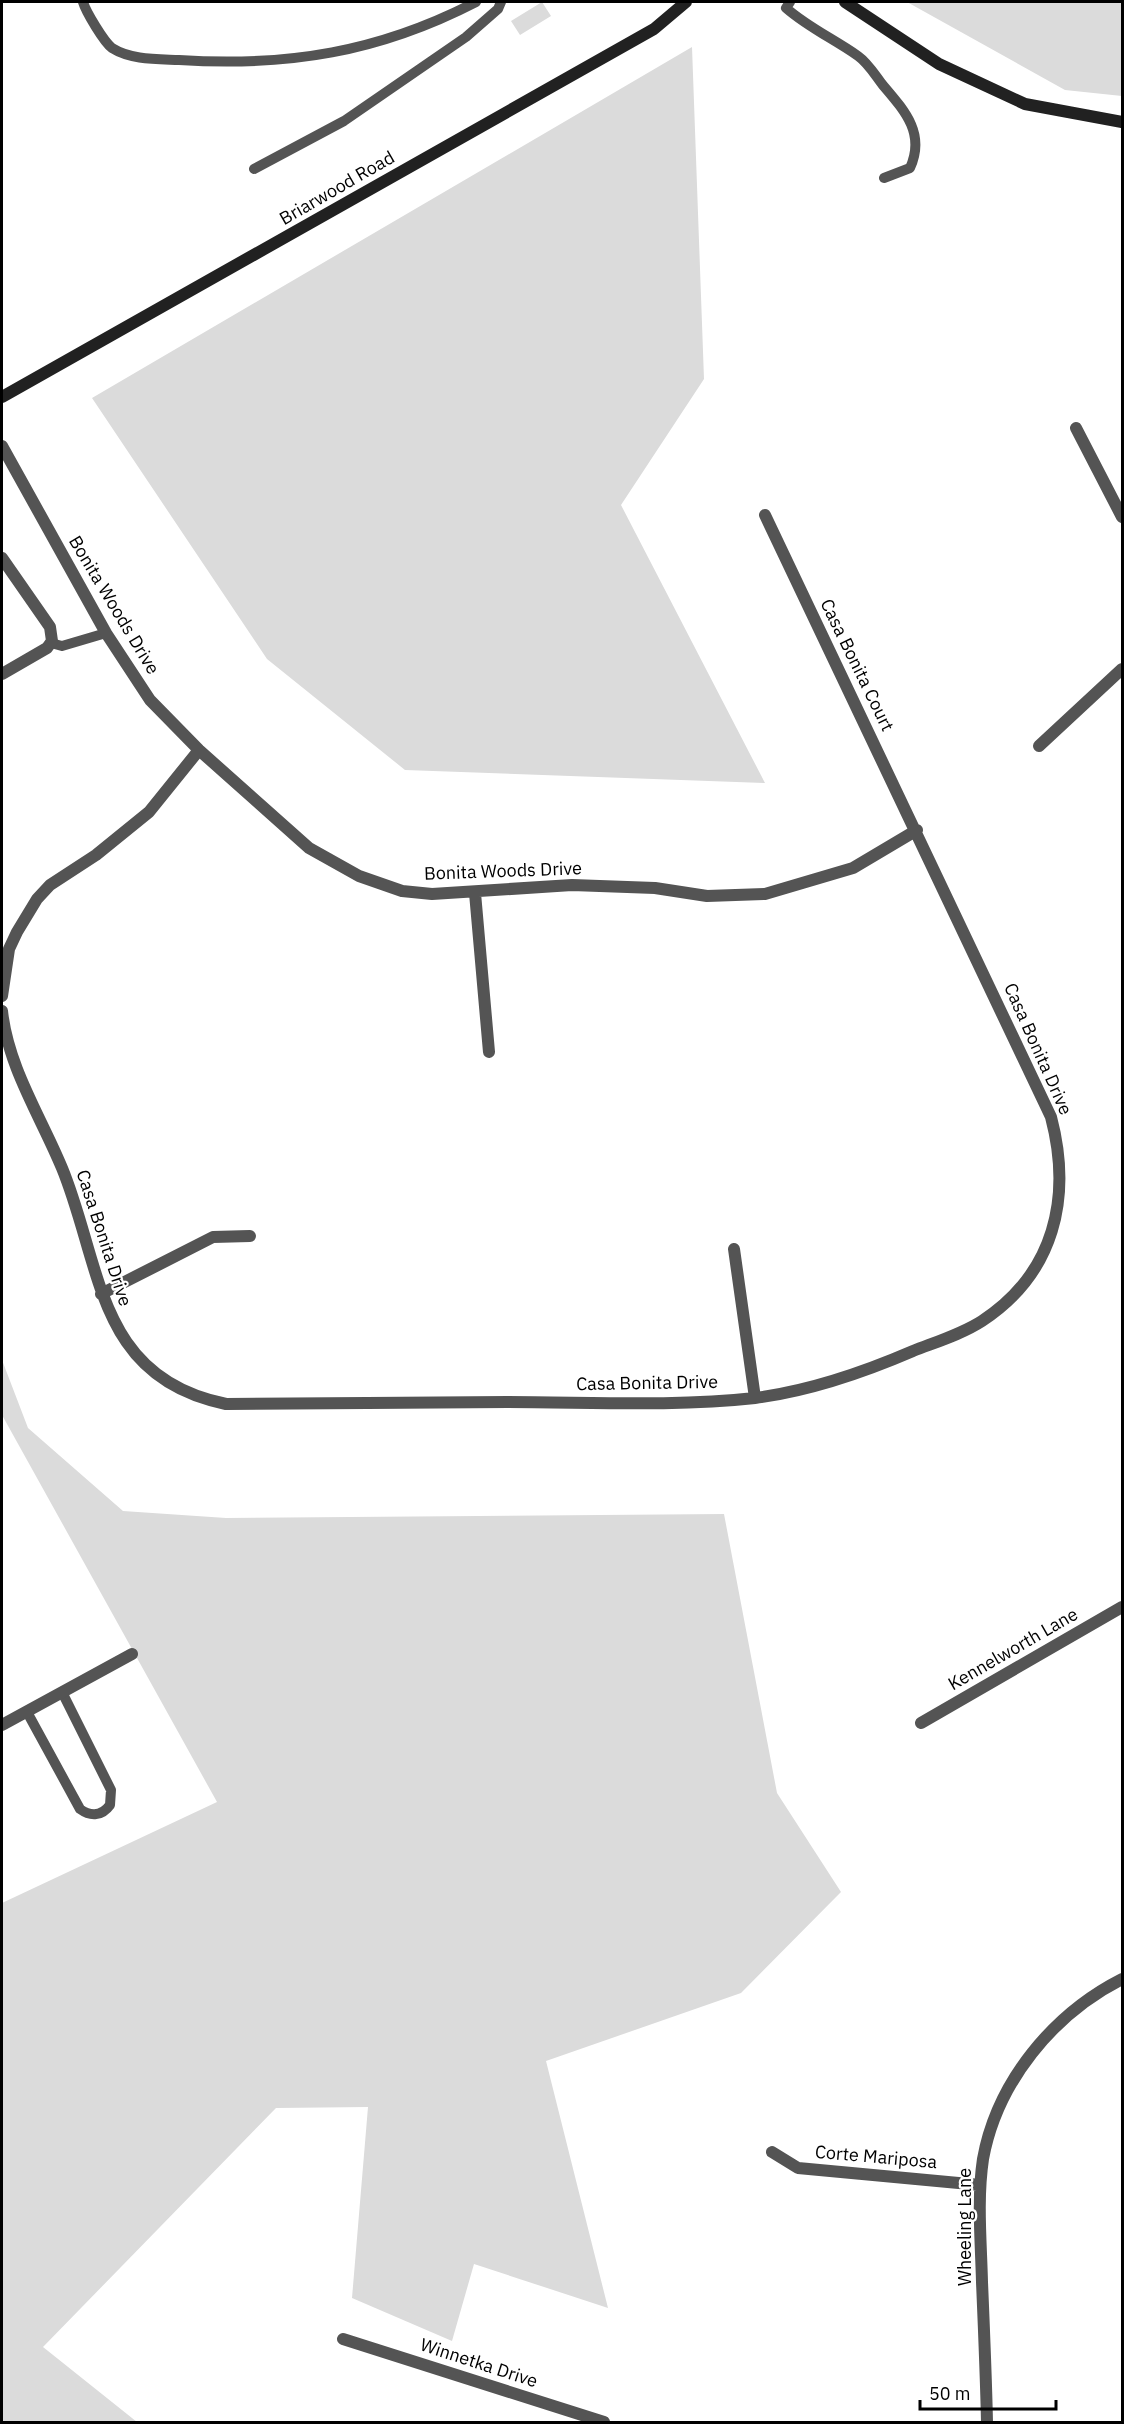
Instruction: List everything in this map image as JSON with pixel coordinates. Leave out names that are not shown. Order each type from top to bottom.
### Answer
[{"type":"main road","name":"Briarwood Road","points":[[2,398],[654,29],[686,2]]},
{"type":"main road","points":[[845,2],[939,64],[1025,104],[1122,122]]},
{"type":"street","points":[[1076,428],[1122,517]]},
{"type":"street","name":"Bonita Woods Drive","points":[[2,446],[106,633],[150,700],[199,750],[309,848],[359,876],[402,891],[432,894],[572,885],[655,888],[707,896],[765,894],[853,868],[917,830]]},
{"type":"street","name":"Casa Bonita Court","points":[[765,515],[917,830]]},
{"type":"street","points":[[2,558],[50,627],[51,643],[2,675]]},
{"type":"street","points":[[1039,746],[1122,669]]},
{"type":"street","points":[[2,996],[9,950],[37,899],[50,885],[96,855],[149,812],[199,750]]},
{"type":"street","name":"Casa Bonita Drive","points":[[2,1011],[9,1051],[63,1170],[108,1311],[127,1342],[154,1371],[189,1393],[226,1404],[689,1402],[755,1398],[809,1388],[865,1372],[979,1323],[997,1311],[1026,1281],[1038,1263],[1055,1223],[1059,1202],[1060,1159],[1051,1117],[917,830]]},
{"type":"street","points":[[475,893],[489,1052]]},
{"type":"street","points":[[101,1294],[213,1237],[250,1236]]},
{"type":"street","points":[[734,1249],[755,1398]]},
{"type":"street","name":"Kennelworth Lane","points":[[921,1723],[1122,1607]]},
{"type":"street","points":[[2,1725],[132,1654]]},
{"type":"street","name":"Wheeling Lane","points":[[987,2422],[980,2185],[989,2134],[998,2110],[1023,2064],[1058,2025],[1105,1988],[1122,1979]]},
{"type":"street","name":"Corte Mariposa","points":[[772,2152],[798,2168],[980,2185]]},
{"type":"street","name":"Winnetka Drive","points":[[343,2338],[604,2422]]},
{"type":"lane","points":[[83,2],[111,47],[139,58],[194,61],[310,58],[406,34],[476,2]]},
{"type":"lane","points":[[254,170],[345,121],[466,37],[498,9],[501,2]]},
{"type":"lane","points":[[790,2],[786,8],[807,26],[860,57],[904,110],[914,127],[916,155],[910,168],[884,178]]},
{"type":"lane","points":[[51,643],[63,646],[106,633]]},
{"type":"lane","points":[[27,1712],[80,1809],[91,1815],[103,1812],[112,1800],[111,1790],[62,1692]]},
{"type":"shaded area","points":[[542,2],[551,16],[520,35],[511,21]]},
{"type":"shaded area","points":[[907,2],[1122,2],[1122,96],[1065,90]]},
{"type":"shaded area","points":[[692,47],[704,379],[621,505],[765,783],[405,770],[267,659],[92,398]]},
{"type":"shaded area","points":[[2,1360],[28,1428],[123,1511],[226,1518],[724,1514],[777,1793],[841,1892],[741,1993],[546,2061],[608,2308],[474,2264],[452,2341],[352,2298],[368,2107],[276,2108],[43,2347],[137,2422],[2,2422],[2,1903],[217,1802],[2,1415]]}]
